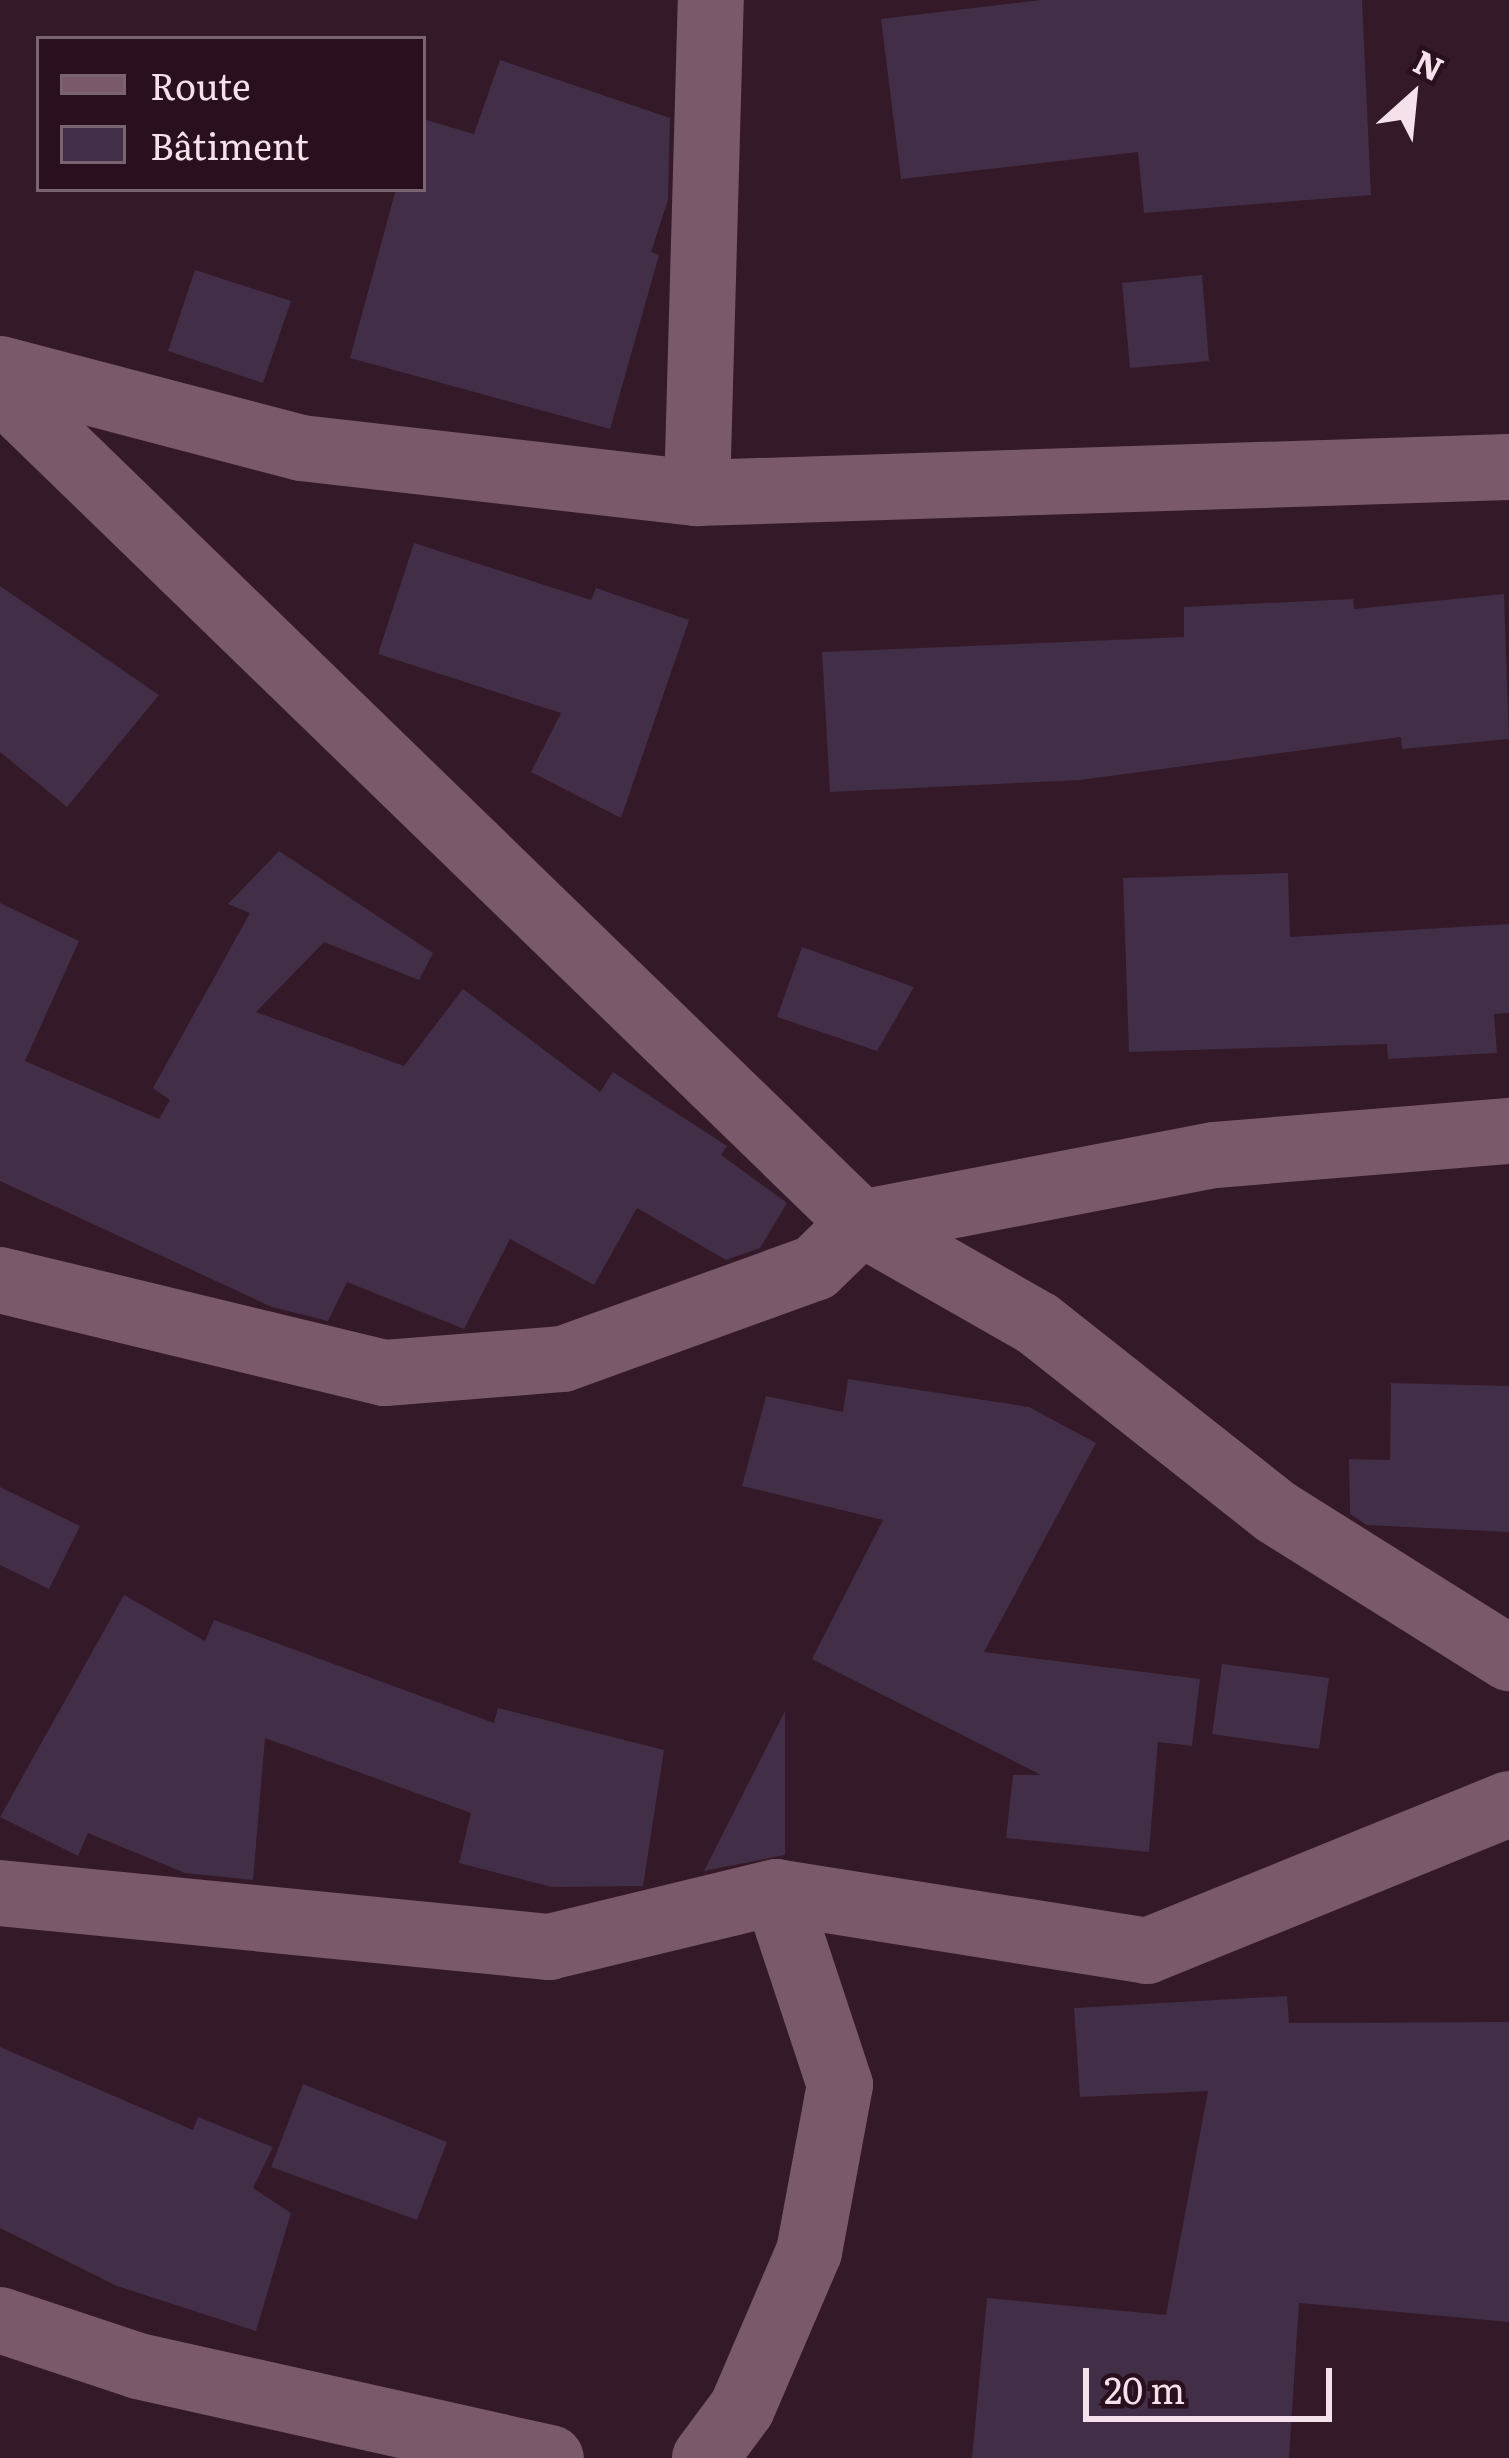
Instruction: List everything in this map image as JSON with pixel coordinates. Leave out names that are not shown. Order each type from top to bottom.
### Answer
[{"type":"street","points":[[697,493],[711,0]]},
{"type":"street","points":[[0,369],[301,448],[697,493],[1509,466]]},
{"type":"street","points":[[0,388],[861,1222],[1038,1324],[1276,1513],[1509,1658]]},
{"type":"street","points":[[0,1280],[386,1373],[563,1359],[814,1268],[861,1222],[1215,1155],[1509,1131]]},
{"type":"street","points":[[0,1893],[549,1947],[776,1892],[1147,1951],[1509,1804]]},
{"type":"street","points":[[705,2458],[742,2408],[809,2252],[840,2085],[776,1892]]},
{"type":"street","points":[[0,2320],[137,2366],[551,2458]]},
{"type":"building","points":[[1041,0],[1362,0],[1371,195],[1144,213],[1138,152],[901,179],[881,19]]},
{"type":"building","points":[[500,60],[670,118],[668,200],[651,252],[659,255],[610,429],[350,358],[395,192],[426,192],[426,120],[474,134]]},
{"type":"building","points":[[195,270],[291,301],[263,383],[168,351]]},
{"type":"building","points":[[1202,275],[1209,361],[1130,368],[1122,283]]},
{"type":"building","points":[[414,543],[591,600],[596,588],[689,620],[621,818],[531,772],[561,713],[378,654]]},
{"type":"building","points":[[0,586],[159,695],[67,807],[0,752]]},
{"type":"building","points":[[1504,594],[1509,739],[1402,749],[1401,737],[1080,780],[830,792],[822,652],[1184,637],[1184,607],[1353,599],[1354,609]]},
{"type":"building","points":[[279,851],[433,953],[419,980],[324,942],[256,1012],[404,1066],[463,989],[600,1092],[613,1072],[727,1146],[721,1155],[787,1203],[760,1248],[726,1260],[637,1208],[594,1285],[510,1239],[464,1329],[347,1282],[328,1321],[272,1307],[0,1181],[0,903],[79,941],[25,1061],[159,1119],[170,1100],[153,1088],[250,913],[228,904]]},
{"type":"building","points":[[1288,873],[1290,937],[1509,924],[1509,1013],[1494,1014],[1497,1053],[1388,1059],[1387,1044],[1129,1052],[1123,878]]},
{"type":"building","points":[[802,947],[914,987],[877,1051],[777,1017]]},
{"type":"building","points":[[848,1379],[1029,1407],[1096,1443],[984,1652],[1200,1679],[1192,1746],[1158,1742],[1149,1852],[1006,1838],[1013,1775],[1041,1775],[812,1659],[883,1520],[742,1486],[766,1396],[843,1412]]},
{"type":"building","points":[[1391,1383],[1509,1386],[1509,1532],[1367,1525],[1350,1514],[1349,1459],[1390,1460]]},
{"type":"building","points":[[0,1487],[80,1526],[49,1589],[0,1565]]},
{"type":"building","points":[[124,1595],[205,1641],[214,1620],[494,1723],[498,1708],[664,1750],[643,1886],[552,1887],[459,1863],[471,1813],[265,1738],[253,1880],[185,1873],[88,1833],[78,1856],[0,1817]]},
{"type":"building","points":[[1222,1664],[1329,1678],[1319,1749],[1212,1734]]},
{"type":"building","points":[[785,1711],[785,1855],[704,1871]]},
{"type":"building","points":[[1287,1996],[1289,2023],[1509,2022],[1509,2322],[1299,2303],[1289,2458],[972,2458],[987,2298],[1166,2315],[1208,2091],[1080,2097],[1074,2008]]},
{"type":"building","points":[[0,2047],[193,2130],[198,2117],[273,2147],[253,2188],[291,2213],[256,2331],[117,2286],[0,2228]]},
{"type":"building","points":[[303,2084],[447,2142],[417,2220],[271,2167]]}]
